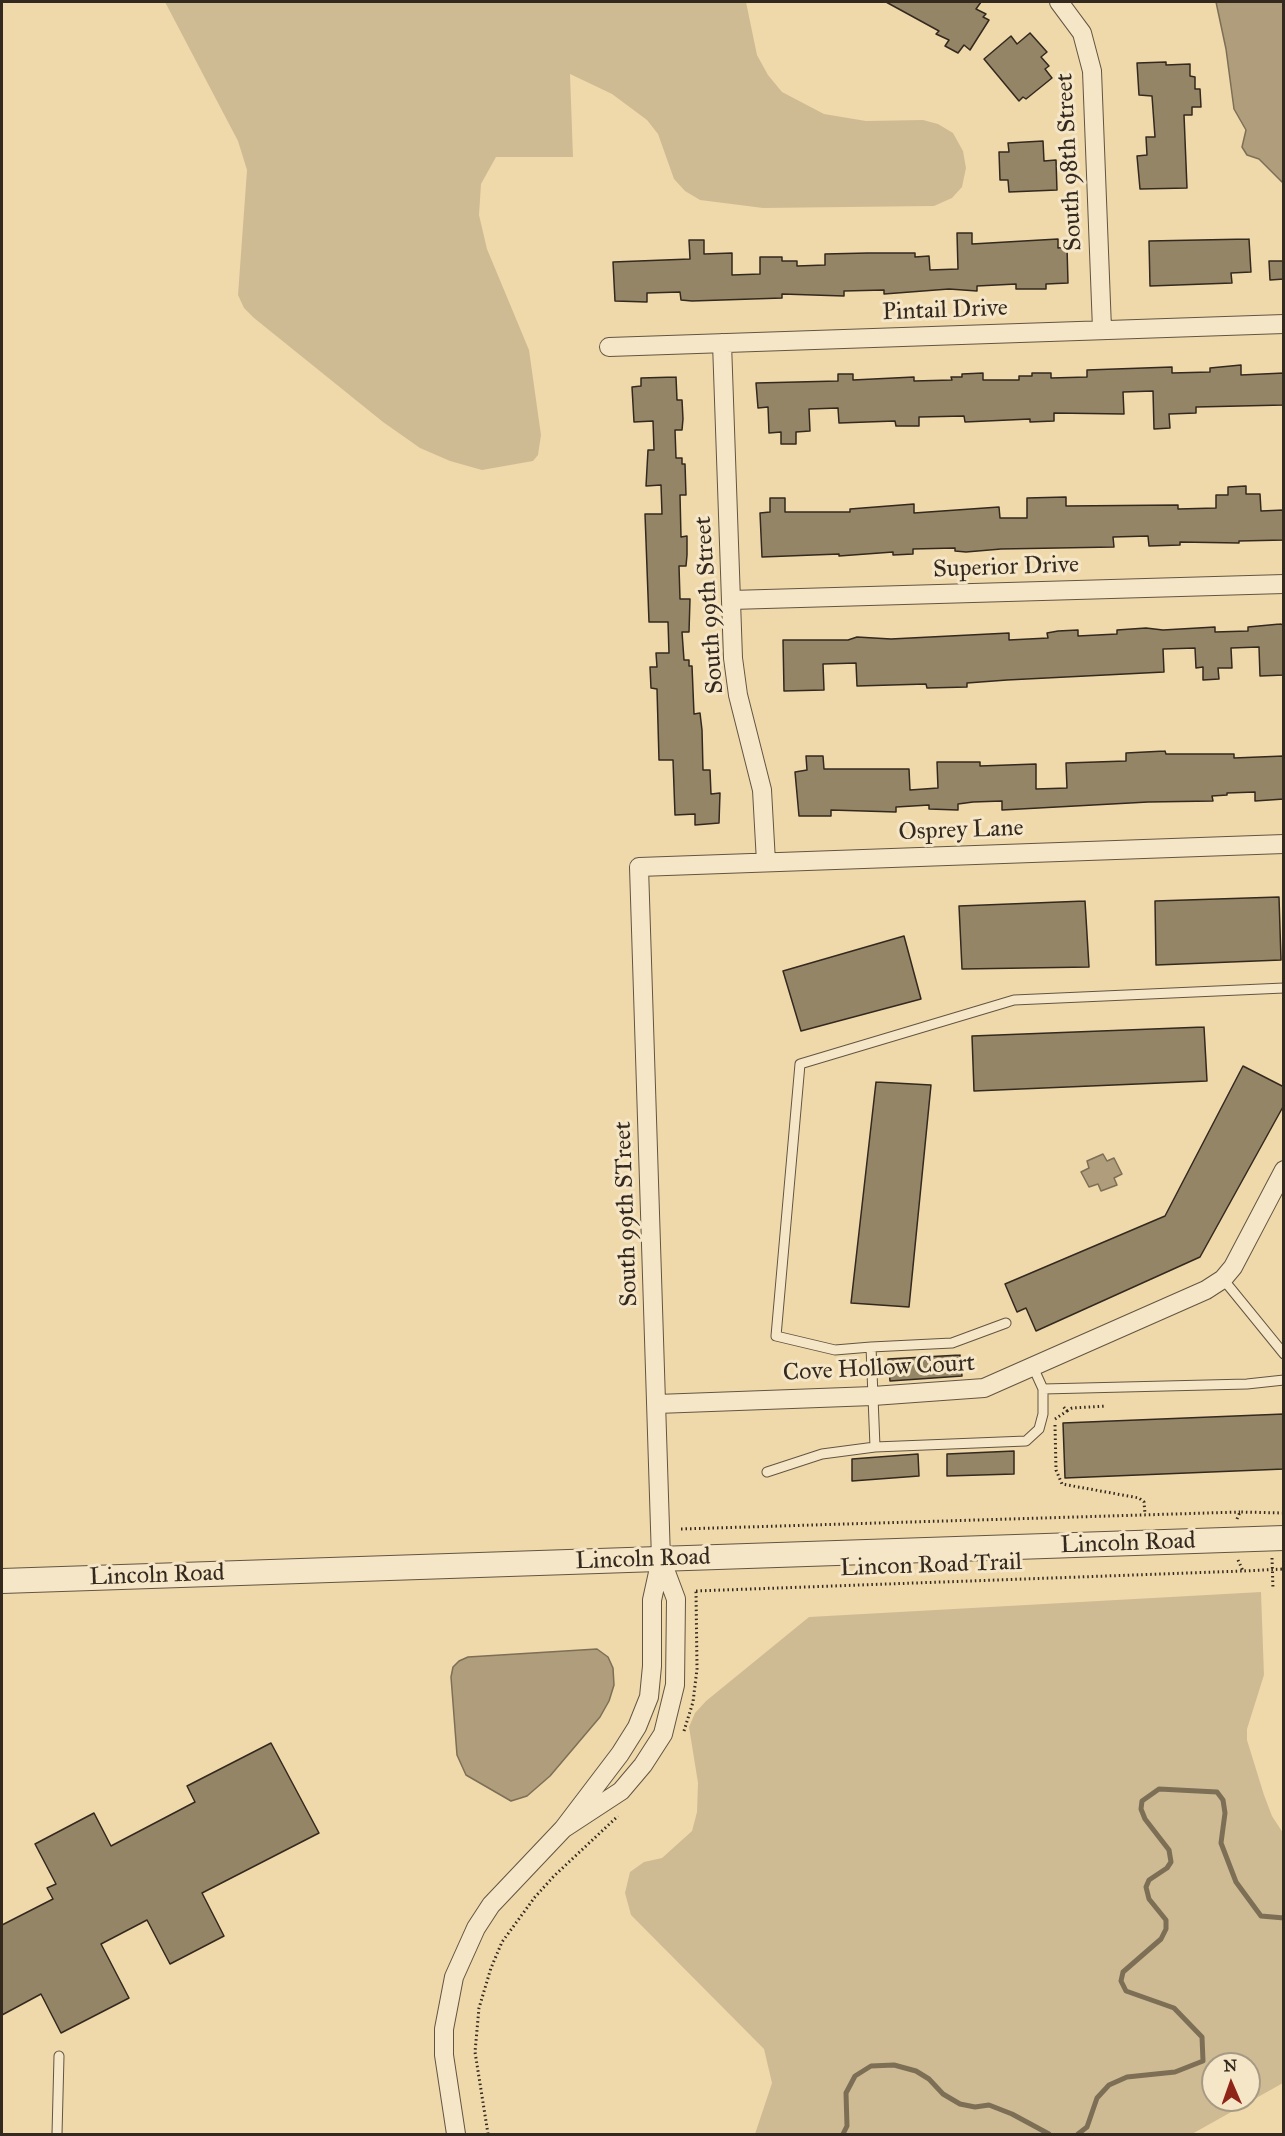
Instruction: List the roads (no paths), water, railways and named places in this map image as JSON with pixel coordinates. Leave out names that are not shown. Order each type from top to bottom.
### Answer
[{"type":"street","name":"South 98th Street","points":[[1059,2],[1082,33],[1092,71],[1102,329]]},
{"type":"street","name":"Pintail Drive","points":[[609,347],[1284,324]]},
{"type":"street","name":"South 99th Street","points":[[722,343],[734,670],[762,790],[766,862]]},
{"type":"street","name":"Superior Drive","points":[[731,600],[1284,584]]},
{"type":"street","name":"Osprey Lane","points":[[639,867],[1284,844]]},
{"type":"street","name":"South 99th STreet","points":[[639,867],[661,1560]]},
{"type":"street","points":[[1223,1279],[1233,1267],[1284,1170]]},
{"type":"street","name":"Cove Hollow Court","points":[[657,1404],[873,1396],[984,1388],[1206,1290],[1223,1279]]},
{"type":"street","name":"Lincoln Road","points":[[2,1581],[1278,1538]]},
{"type":"street","points":[[456,2134],[444,2055],[444,2029],[454,1977],[476,1928],[491,1905],[562,1829],[620,1754],[637,1727],[649,1697],[652,1666],[652,1600],[661,1560]]},
{"type":"street","points":[[562,1829],[621,1791],[644,1765],[663,1734],[675,1685],[676,1599],[661,1560]]},
{"type":"lane","points":[[1006,1323],[952,1343],[834,1350],[776,1336],[800,1064],[1014,1000],[1284,988]]},
{"type":"lane","points":[[1223,1279],[1284,1354]]},
{"type":"lane","points":[[872,1347],[875,1447]]},
{"type":"lane","points":[[767,1472],[822,1454],[875,1447],[1026,1441],[1039,1429],[1043,1414],[1043,1389],[1033,1367]]},
{"type":"lane","points":[[1043,1389],[1246,1384],[1284,1380]]},
{"type":"lane","points":[[57,2134],[59,2056]]},
{"type":"waterway","points":[[1078,2134],[1087,2127],[1097,2098],[1109,2085],[1127,2077],[1175,2072],[1203,2061],[1202,2037],[1174,2008],[1126,1991],[1121,1981],[1123,1972],[1161,1939],[1166,1929],[1166,1920],[1149,1899],[1146,1887],[1149,1880],[1167,1868],[1171,1862],[1169,1850],[1145,1819],[1141,1809],[1142,1801],[1159,1789],[1217,1792],[1223,1800],[1225,1813],[1221,1843],[1236,1882],[1261,1916],[1284,1918]]},
{"type":"waterway","points":[[843,2134],[847,2126],[846,2093],[855,2076],[871,2066],[894,2065],[916,2071],[929,2079],[943,2094],[960,2104],[975,2107],[989,2105],[1012,2114],[1049,2134]]}]
